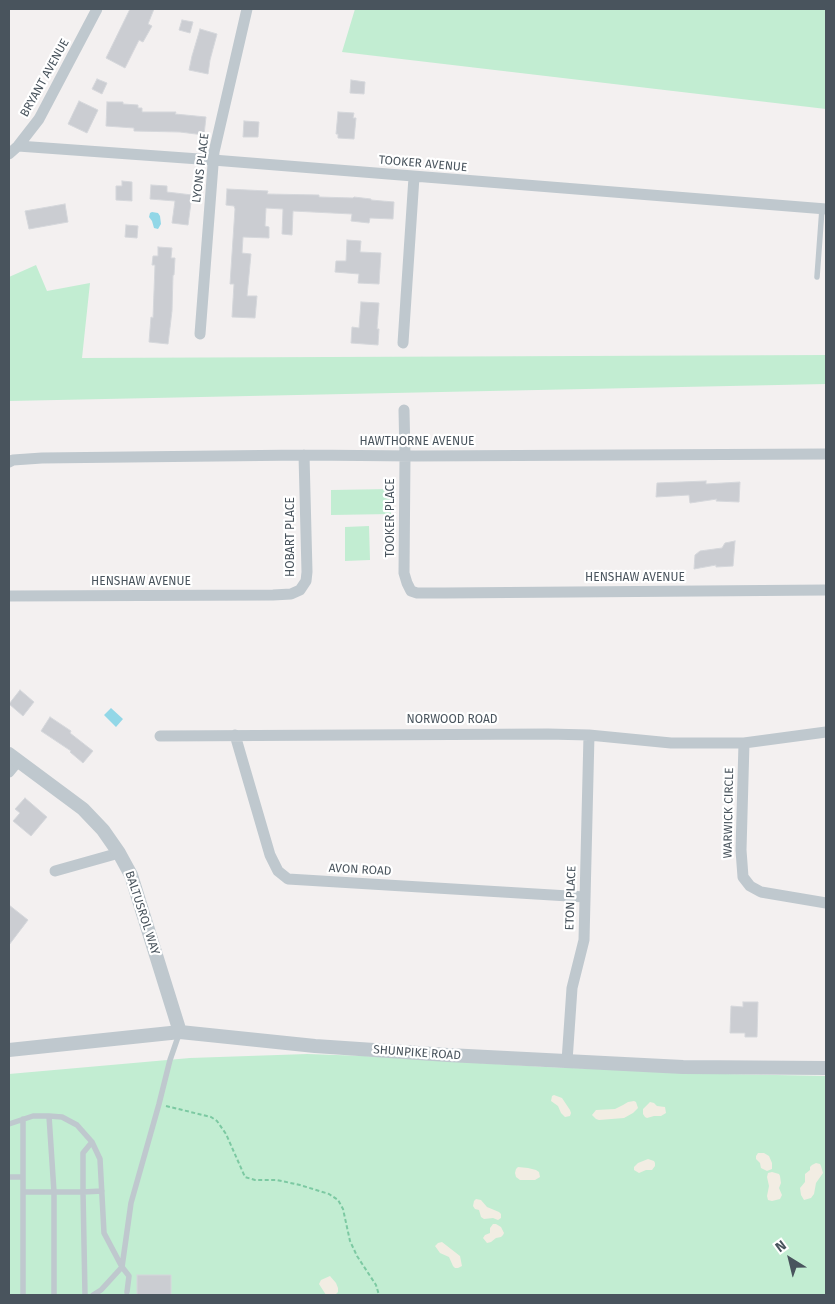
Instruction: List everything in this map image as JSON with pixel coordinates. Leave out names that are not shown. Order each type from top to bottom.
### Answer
[{"type":"street","name":"BRYANT AVENUE","points":[[9,154],[28,134],[44,110],[97,9]]},
{"type":"street","name":"LYONS PLACE","points":[[200,334],[214,152],[247,9]]},
{"type":"street","name":"TOOKER AVENUE","points":[[18,146],[824,209]]},
{"type":"street","points":[[403,343],[414,177]]},
{"type":"street","name":"TOOKER PLACE","points":[[404,410],[404,573],[411,591],[445,593]]},
{"type":"street","name":"HAWTHORNE AVENUE","points":[[9,462],[13,460],[42,458],[304,455],[826,454]]},
{"type":"street","name":"HOBART PLACE","points":[[273,595],[291,594],[300,590],[306,581],[304,455]]},
{"type":"street","name":"HENSHAW AVENUE","points":[[445,593],[826,590]]},
{"type":"street","name":"HENSHAW AVENUE","points":[[9,596],[273,595]]},
{"type":"street","points":[[744,743],[826,732]]},
{"type":"street","name":"NORWOOD ROAD","points":[[160,736],[589,735],[671,742],[744,743]]},
{"type":"street","name":"ETON PLACE","points":[[567,1061],[572,988],[584,940],[589,735]]},
{"type":"street","name":"AVON ROAD","points":[[235,736],[270,855],[278,871],[288,879],[585,897]]},
{"type":"street","name":"WARWICK CIRCLE","points":[[744,743],[741,850],[743,877],[750,886],[760,892],[826,903]]},
{"type":"street","points":[[9,772],[13,757]]},
{"type":"street","name":"BALTUSROL WAY","points":[[13,757],[83,809],[103,830],[119,853],[131,875],[180,1032]]},
{"type":"street","points":[[55,871],[119,853]]},
{"type":"street","name":"SHUNPIKE ROAD","points":[[9,1050],[180,1032],[315,1046],[448,1055],[683,1067],[826,1068]]},
{"type":"lane","points":[[817,277],[824,209]]},
{"type":"lane","points":[[93,1295],[101,1290],[122,1267],[131,1203],[170,1060],[180,1032]]},
{"type":"lane","points":[[9,1124],[33,1116],[62,1117],[77,1125],[92,1142],[100,1159],[104,1234],[129,1276],[127,1292]]},
{"type":"lane","points":[[49,1116],[54,1192],[54,1295]]},
{"type":"lane","points":[[23,1119],[23,1295]]},
{"type":"lane","points":[[85,1295],[83,1153],[92,1142]]},
{"type":"lane","points":[[9,1177],[23,1177]]},
{"type":"lane","points":[[23,1192],[83,1192],[102,1190]]},
{"type":"path","points":[[159,1104],[211,1117],[226,1134],[245,1177],[255,1180],[277,1180],[300,1185],[329,1194],[338,1200],[343,1208],[350,1241],[357,1256],[376,1285],[379,1295]]},
{"type":"green space","points":[[355,9],[826,9],[826,109],[342,52]]},
{"type":"green space","points":[[36,265],[47,291],[90,283],[82,358],[826,355],[826,384],[9,401],[9,277]]},
{"type":"green space","points":[[391,489],[391,514],[331,515],[331,490]]},
{"type":"green space","points":[[369,526],[370,560],[345,561],[345,527]]},
{"type":"green space","points":[[307,1054],[546,1067],[826,1076],[826,1295],[9,1295],[9,1074],[190,1058]]},
{"type":"sand","points":[[554,1095],[562,1098],[570,1110],[570,1116],[565,1117],[558,1106],[551,1101]]},
{"type":"sand","points":[[634,1101],[638,1108],[624,1118],[599,1120],[592,1115],[596,1110],[615,1109]]},
{"type":"sand","points":[[650,1102],[657,1106],[665,1107],[666,1113],[661,1116],[645,1117],[643,1109]]},
{"type":"sand","points":[[758,1153],[764,1153],[769,1156],[772,1169],[767,1171],[761,1168],[760,1163],[756,1159]]},
{"type":"sand","points":[[648,1159],[655,1163],[652,1170],[639,1173],[634,1170],[638,1163]]},
{"type":"sand","points":[[816,1163],[820,1164],[823,1173],[816,1183],[814,1194],[811,1198],[804,1200],[800,1188],[805,1182],[805,1174]]},
{"type":"sand","points":[[518,1167],[536,1170],[539,1172],[540,1177],[535,1180],[520,1180],[516,1177],[515,1173]]},
{"type":"sand","points":[[772,1172],[780,1176],[781,1183],[779,1188],[782,1195],[780,1199],[772,1201],[768,1200],[767,1196],[769,1186],[767,1177],[768,1173]]},
{"type":"sand","points":[[476,1199],[481,1200],[487,1207],[499,1212],[501,1218],[498,1220],[481,1217],[479,1210],[473,1206]]},
{"type":"sand","points":[[493,1224],[501,1227],[504,1233],[501,1237],[487,1243],[483,1238],[490,1233],[490,1228]]},
{"type":"sand","points":[[442,1242],[460,1256],[462,1266],[455,1268],[449,1257],[440,1253],[435,1246]]},
{"type":"sand","points":[[330,1276],[338,1288],[338,1292],[335,1295],[326,1295],[319,1284],[321,1280]]},
{"type":"water","points":[[152,212],[158,213],[160,216],[161,224],[158,229],[154,228],[149,217]]},
{"type":"water","points":[[111,708],[123,719],[116,727],[104,715]]},
{"type":"building","points":[[130,9],[154,9],[148,24],[152,26],[143,42],[139,40],[125,68],[106,58]]},
{"type":"building","points":[[182,20],[193,22],[190,33],[179,30]]},
{"type":"building","points":[[200,29],[217,34],[208,74],[189,70]]},
{"type":"building","points":[[97,79],[107,83],[102,94],[92,89]]},
{"type":"building","points":[[351,80],[365,82],[364,94],[350,93]]},
{"type":"building","points":[[79,101],[98,110],[87,133],[68,124]]},
{"type":"building","points":[[107,102],[123,102],[123,104],[138,105],[138,108],[142,108],[142,112],[176,112],[175,114],[206,117],[204,135],[180,132],[134,131],[134,128],[106,126]]},
{"type":"building","points":[[338,112],[354,113],[353,118],[356,118],[354,139],[338,138],[338,134],[336,134]]},
{"type":"building","points":[[244,121],[259,122],[258,137],[243,137]]},
{"type":"building","points":[[122,181],[132,182],[132,201],[116,200],[116,186],[122,186]]},
{"type":"building","points":[[151,185],[167,186],[167,192],[192,195],[188,225],[172,223],[175,201],[150,199]]},
{"type":"building","points":[[227,189],[268,191],[267,194],[354,197],[394,202],[393,219],[370,218],[369,223],[351,221],[352,214],[293,211],[292,235],[282,234],[283,209],[266,208],[265,226],[269,227],[269,238],[243,237],[242,253],[251,254],[247,296],[257,296],[255,318],[232,317],[234,284],[230,284],[235,209],[234,206],[226,205]]},
{"type":"building","points":[[65,204],[68,222],[29,229],[25,211]]},
{"type":"building","points":[[126,225],[138,226],[137,238],[125,237]]},
{"type":"building","points":[[347,240],[361,241],[360,252],[381,253],[379,284],[358,283],[359,274],[335,272],[336,261],[346,261]]},
{"type":"building","points":[[158,247],[172,248],[171,258],[175,258],[168,344],[149,342],[151,317],[153,318],[155,265],[152,265],[153,256],[158,256]]},
{"type":"building","points":[[361,302],[379,303],[378,345],[351,343],[352,327],[359,328]]},
{"type":"building","points":[[706,481],[706,484],[740,482],[739,502],[716,501],[717,499],[690,503],[689,495],[656,497],[657,483]]},
{"type":"building","points":[[735,541],[733,566],[716,567],[716,565],[694,569],[695,555],[700,551],[722,548],[725,543]]},
{"type":"building","points":[[20,690],[34,702],[23,716],[9,704]]},
{"type":"building","points":[[50,717],[71,731],[70,733],[93,751],[83,763],[71,751],[41,731]]},
{"type":"building","points":[[25,798],[47,817],[31,836],[13,821],[20,813],[15,809]]},
{"type":"building","points":[[9,905],[28,920],[9,945]]},
{"type":"building","points":[[743,1002],[758,1002],[757,1037],[745,1037],[745,1033],[730,1033],[731,1006],[743,1007]]},
{"type":"building","points":[[137,1275],[171,1275],[171,1295],[137,1295]]}]
